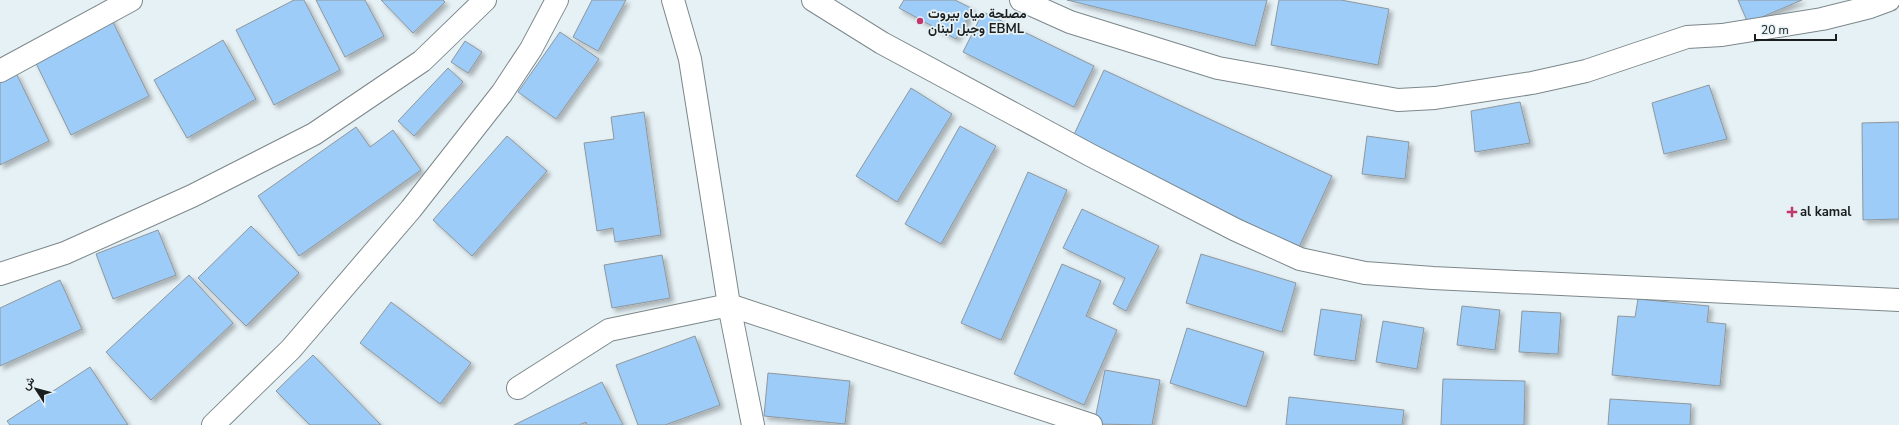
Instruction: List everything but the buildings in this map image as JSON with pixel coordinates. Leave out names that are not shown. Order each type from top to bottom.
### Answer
[{"type":"main road","points":[[0,71],[131,0]]},
{"type":"main road","points":[[0,274],[65,253],[192,196],[314,134],[422,61],[484,0]]},
{"type":"main road","points":[[213,425],[291,349],[411,209],[507,87],[541,32],[557,0]]},
{"type":"main road","points":[[673,0],[690,59],[729,306],[753,425]]},
{"type":"main road","points":[[813,0],[882,43],[1092,156],[1236,230],[1300,259],[1365,273],[1433,278],[1899,300]]},
{"type":"main road","points":[[1021,0],[1070,22],[1218,68],[1398,100],[1435,98],[1532,83],[1586,71],[1687,37],[1722,35],[1822,19],[1870,7],[1889,0]]},
{"type":"main road","points":[[518,388],[609,330],[729,306],[1091,425]]},
{"type":"place","name":"مصلحة مياه بيروت وجبل لبنان EBML","points":[[920,21]]},
{"type":"place","name":"al kamal","points":[[1792,212]]}]
